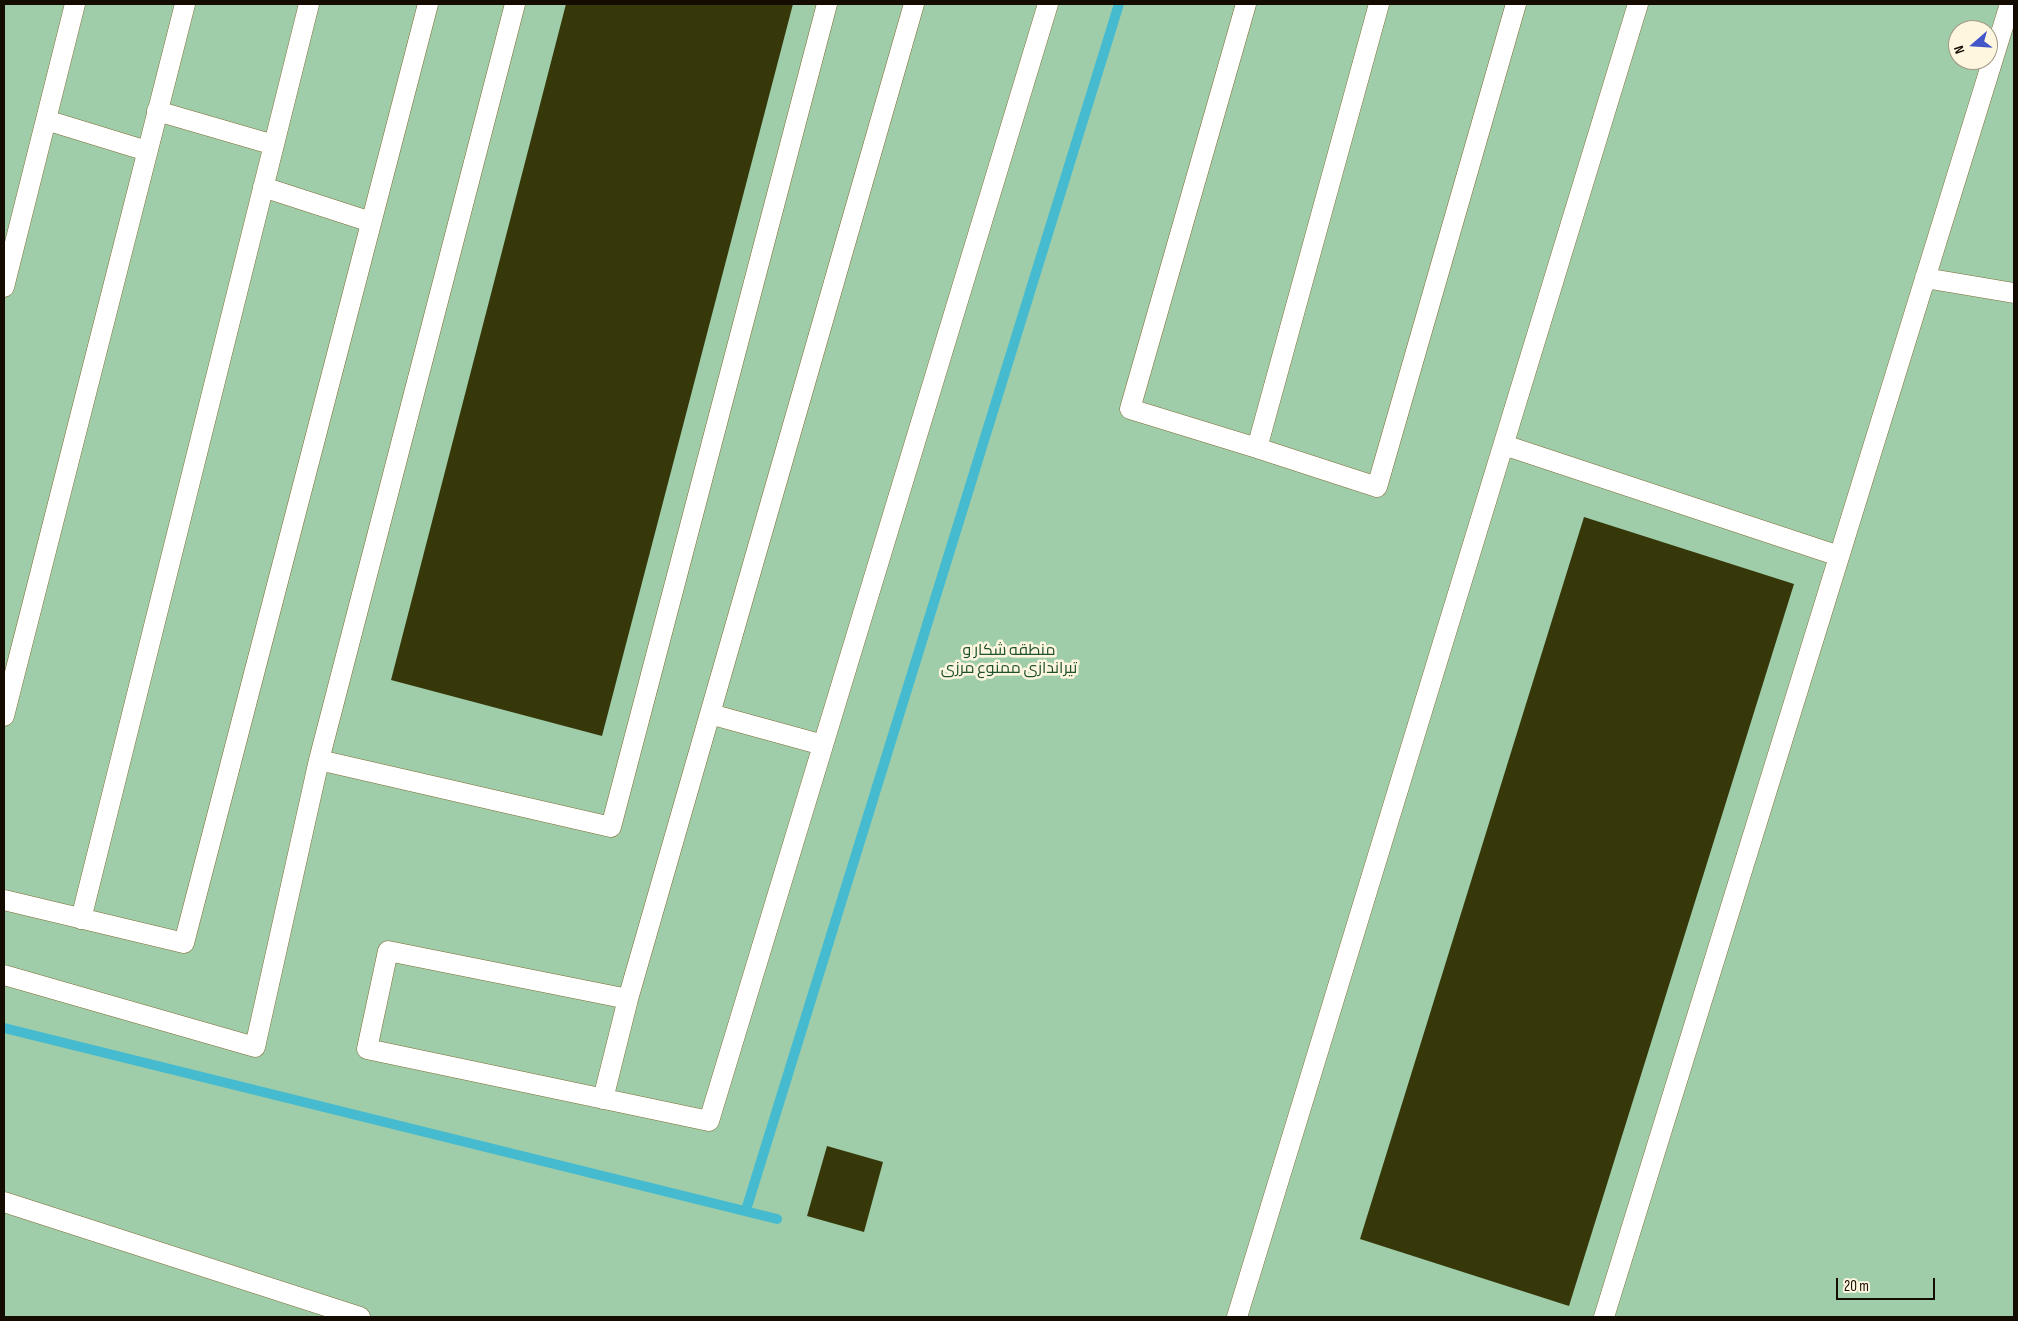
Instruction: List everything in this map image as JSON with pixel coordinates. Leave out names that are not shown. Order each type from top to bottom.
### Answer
[{"type":"lane","points":[[4,287],[76,4]]},
{"type":"lane","points":[[4,716],[184,4]]},
{"type":"lane","points":[[81,919],[309,4]]},
{"type":"lane","points":[[4,900],[184,943],[428,4]]},
{"type":"lane","points":[[4,975],[255,1047],[319,760],[515,4]]},
{"type":"lane","points":[[319,760],[612,827],[827,4]]},
{"type":"lane","points":[[604,1099],[628,999],[914,4]]},
{"type":"lane","points":[[628,999],[388,951],[367,1049],[709,1121],[1048,4]]},
{"type":"lane","points":[[1246,4],[1130,409],[1377,487],[1516,4]]},
{"type":"lane","points":[[1257,448],[1379,4]]},
{"type":"lane","points":[[1237,1317],[1638,4]]},
{"type":"lane","points":[[1604,1317],[2010,4]]},
{"type":"lane","points":[[157,111],[274,145]]},
{"type":"lane","points":[[46,120],[147,151]]},
{"type":"lane","points":[[263,187],[371,222]]},
{"type":"lane","points":[[1926,278],[2014,293]]},
{"type":"lane","points":[[1504,445],[1839,556]]},
{"type":"lane","points":[[710,714],[823,745]]},
{"type":"lane","points":[[4,1202],[360,1317]]},
{"type":"green space","name":"منطقه شکار و تیراندازی ممنوع مرزی","points":[[4,4],[2014,4],[2014,1317],[4,1317]]},
{"type":"building","points":[[566,4],[793,4],[602,736],[391,680]]},
{"type":"building","points":[[1584,517],[1794,584],[1569,1306],[1360,1239]]},
{"type":"building","points":[[827,1146],[883,1162],[864,1232],[807,1216]]},
{"type":"waterway","points":[[746,1210],[1119,4]]},
{"type":"waterway","points":[[4,1028],[777,1219]]}]
